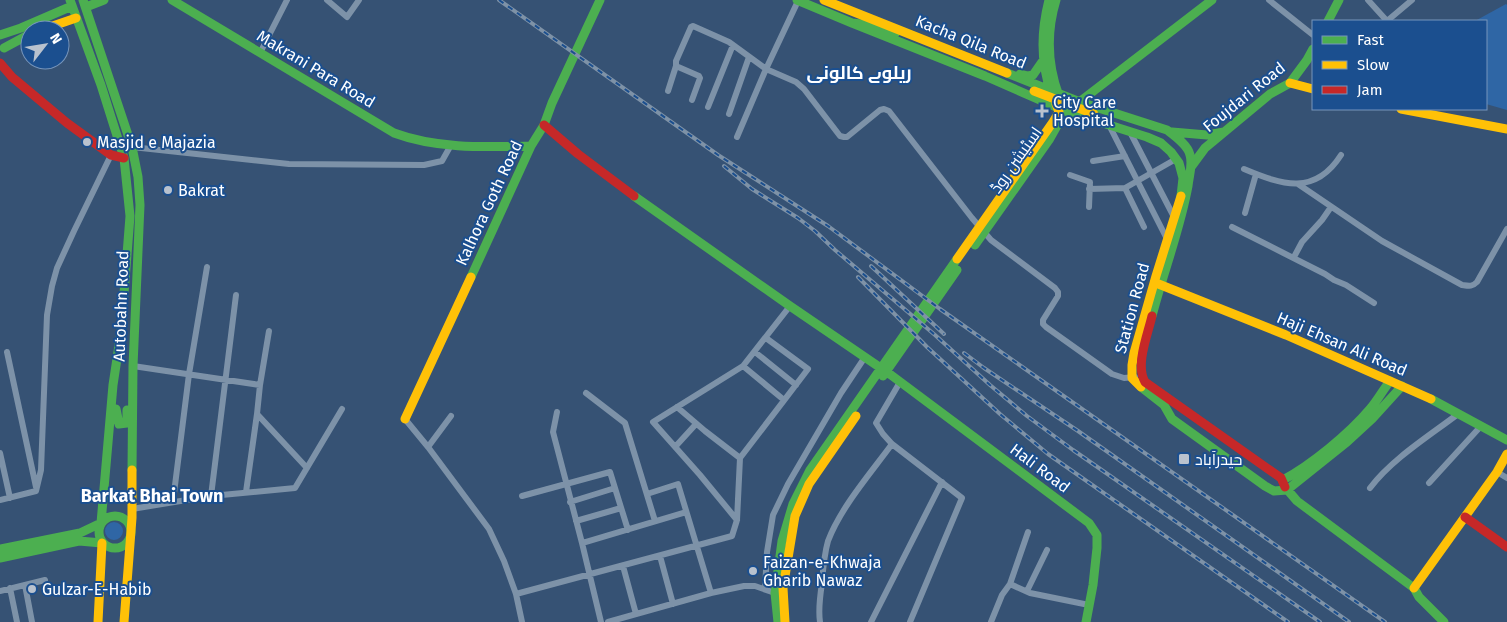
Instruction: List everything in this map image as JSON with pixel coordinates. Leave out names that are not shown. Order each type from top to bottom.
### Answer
[{"type":"main road","points":[[84,3],[104,0]]},
{"type":"main road","name":"Makrani Para Road","points":[[172,0],[394,133],[429,143],[482,147],[530,146]]},
{"type":"main road","name":"Kacha Qila Road","points":[[798,0],[1061,109]]},
{"type":"main road","name":"Kacha Qila Road","points":[[824,0],[1054,91]]},
{"type":"main road","points":[[1049,0],[1043,32],[1042,62],[1044,72],[1061,109],[1080,102],[1212,0]]},
{"type":"main road","points":[[1054,91],[1048,48],[1049,28],[1056,0]]},
{"type":"main road","points":[[1329,20],[1339,0]]},
{"type":"main road","name":"Kalhora Goth Road","points":[[405,419],[530,146],[544,125],[552,102],[598,1]]},
{"type":"main road","points":[[0,58],[4,48],[0,34],[21,28],[71,3]]},
{"type":"main road","name":"Autobahn Road","points":[[71,3],[102,85],[124,158],[130,216],[121,332],[113,385],[101,523]]},
{"type":"main road","name":"Autobahn Road","points":[[84,3],[132,147],[138,177],[140,205],[133,366],[132,509],[124,622]]},
{"type":"main road","points":[[854,12],[874,26],[1088,112],[1164,138],[1176,149],[1184,165],[1185,184]]},
{"type":"main road","points":[[70,20],[76,18]]},
{"type":"main road","points":[[852,23],[874,26]]},
{"type":"main road","points":[[4,48],[20,39]]},
{"type":"main road","name":"Foujdari Road","points":[[1184,165],[1270,94],[1290,83],[1312,51]]},
{"type":"main road","points":[[1005,71],[1031,75],[1035,74],[1042,62]]},
{"type":"main road","points":[[0,64],[12,77],[60,117],[111,155],[124,158]]},
{"type":"main road","points":[[1290,83],[1312,89]]},
{"type":"main road","points":[[1054,91],[1080,102],[1172,132],[1196,135],[1224,132]]},
{"type":"main road","name":"Station Road","points":[[1061,109],[1160,142],[1184,165]]},
{"type":"main road","name":"اسٹیشن روڈ","points":[[864,398],[989,218],[1061,109]]},
{"type":"main road","points":[[1406,110],[1507,129]]},
{"type":"main road","name":"Hali Road","points":[[544,125],[578,154],[619,184],[790,306],[891,375],[1089,523],[1097,535],[1097,548],[1086,622]]},
{"type":"main road","name":"Station Road","points":[[1172,132],[1190,154],[1184,165],[1183,178],[1185,184],[1182,211],[1135,350],[1132,378],[1139,386],[1164,405],[1172,420],[1265,486],[1274,491],[1287,490]]},
{"type":"main road","name":"Station Road","points":[[1142,377],[1142,356],[1156,284],[1167,239],[1185,184]]},
{"type":"main road","name":"Haji Ehsan Ali Road","points":[[1156,284],[1286,335],[1402,386],[1431,399],[1507,440]]},
{"type":"main road","points":[[1142,377],[1145,382],[1283,480],[1287,490],[1297,501],[1414,588],[1419,597],[1444,622]]},
{"type":"main road","points":[[1283,480],[1298,472],[1349,430],[1370,409],[1390,381]]},
{"type":"main road","points":[[113,385],[117,419],[119,424],[125,424],[127,422],[127,400],[134,385]]},
{"type":"main road","points":[[1287,490],[1339,449],[1402,386]]},
{"type":"main road","points":[[785,622],[783,588],[795,516],[809,484],[864,398]]},
{"type":"main road","points":[[778,622],[775,593],[782,541],[793,504],[810,470],[864,398]]},
{"type":"main road","points":[[1414,588],[1497,472],[1507,454]]},
{"type":"main road","points":[[0,549],[80,533],[109,517],[120,517],[128,524],[131,534],[127,543],[118,548],[108,547],[102,543],[79,541],[0,558]]},
{"type":"main road","points":[[1465,517],[1507,547]]},
{"type":"main road","points":[[98,622],[102,543],[98,532],[101,523]]},
{"type":"street","points":[[260,53],[287,0]]},
{"type":"street","points":[[327,0],[347,17],[359,0]]},
{"type":"street","points":[[737,137],[798,0]]},
{"type":"street","points":[[1268,0],[1312,34]]},
{"type":"street","points":[[1368,0],[1386,20]]},
{"type":"street","points":[[1388,20],[1403,3],[1412,0]]},
{"type":"street","points":[[668,91],[676,61],[693,26],[733,45],[766,69],[796,82],[804,89],[840,136],[847,137],[880,110],[889,111],[991,240],[1056,288],[1058,296],[1043,320],[1043,324],[1112,374],[1124,378],[1142,377]]},
{"type":"street","points":[[708,107],[733,45]]},
{"type":"street","points":[[729,114],[749,57]]},
{"type":"street","points":[[676,66],[700,78],[692,100]]},
{"type":"street","points":[[1109,125],[1167,239]]},
{"type":"street","points":[[1130,132],[1174,217]]},
{"type":"street","points":[[132,147],[289,164],[424,165],[442,161],[451,145]]},
{"type":"street","points":[[36,491],[41,470],[47,315],[52,286],[57,268],[111,155]]},
{"type":"street","points":[[1244,170],[1276,181],[1298,184],[1309,182],[1322,175],[1334,165],[1340,155]]},
{"type":"street","points":[[1094,161],[1125,156]]},
{"type":"street","points":[[1089,189],[1125,188],[1152,173],[1184,165]]},
{"type":"street","points":[[1245,213],[1256,174]]},
{"type":"street","points":[[1070,175],[1090,182],[1089,207]]},
{"type":"street","points":[[1298,184],[1382,240],[1462,285],[1469,286],[1477,282],[1507,230]]},
{"type":"street","points":[[1125,188],[1144,228]]},
{"type":"street","points":[[1294,257],[1302,242],[1331,207]]},
{"type":"street","points":[[1232,227],[1294,257],[1346,285],[1374,303]]},
{"type":"street","points":[[173,501],[189,374],[207,267]]},
{"type":"street","points":[[211,496],[236,295]]},
{"type":"street","points":[[736,520],[653,422],[743,366],[790,306]]},
{"type":"street","points":[[246,492],[269,331]]},
{"type":"street","points":[[516,594],[732,536],[736,520],[740,458],[808,369],[766,338]]},
{"type":"street","points":[[7,352],[36,491]]},
{"type":"street","points":[[755,352],[796,385]]},
{"type":"street","points":[[765,589],[767,552],[774,515],[788,484],[841,393],[865,357]]},
{"type":"street","points":[[133,366],[260,385]]},
{"type":"street","points":[[743,366],[784,400]]},
{"type":"street","points":[[900,382],[876,422],[892,444],[962,498],[910,622]]},
{"type":"street","points":[[586,393],[625,423],[655,521]]},
{"type":"street","points":[[677,407],[740,458]]},
{"type":"street","points":[[132,509],[211,496],[295,488],[342,409]]},
{"type":"street","points":[[557,412],[552,432],[582,543],[600,622]]},
{"type":"street","points":[[256,414],[307,468]]},
{"type":"street","points":[[1370,488],[1403,456],[1458,414]]},
{"type":"street","points":[[428,447],[451,416]]},
{"type":"street","points":[[405,419],[489,529],[504,561],[516,594],[522,622]]},
{"type":"street","points":[[675,446],[696,424]]},
{"type":"street","points":[[1428,483],[1480,426]]},
{"type":"street","points":[[820,622],[819,612],[823,568],[828,542],[837,522],[892,444]]},
{"type":"street","points":[[0,453],[10,498]]},
{"type":"street","points":[[522,496],[610,472],[628,530]]},
{"type":"street","points":[[1497,472],[1507,478]]},
{"type":"street","points":[[871,622],[942,482]]},
{"type":"street","points":[[647,494],[678,484],[710,593]]},
{"type":"street","points":[[570,502],[616,488]]},
{"type":"street","points":[[0,500],[36,491]]},
{"type":"street","points":[[576,521],[621,508]]},
{"type":"street","points":[[582,543],[686,512]]},
{"type":"street","points":[[991,622],[1002,595],[1010,584],[1028,532]]},
{"type":"street","points":[[1027,591],[1047,550]]},
{"type":"street","points":[[660,556],[673,604]]},
{"type":"street","points":[[623,566],[636,614]]},
{"type":"street","points":[[0,591],[45,580]]},
{"type":"street","points":[[1010,584],[1027,591],[1090,605]]},
{"type":"street","points":[[24,585],[32,622]]},
{"type":"street","points":[[608,622],[710,593],[744,586],[765,589],[775,593]]},
{"type":"street","points":[[10,588],[17,622]]},
{"type":"shaded area","points":[[1507,5],[1507,110],[1487,104],[1487,20],[1477,20]]},
{"type":"shaded area","points":[[110,522],[118,522],[123,527],[121,538],[110,540],[105,535],[105,527]]},
{"type":"railway","points":[[499,0],[718,155],[828,226],[940,309],[1385,622]]},
{"type":"railway","points":[[724,166],[752,189],[815,231],[1027,416],[1320,622]]},
{"type":"railway","points":[[871,266],[944,334]]},
{"type":"railway","points":[[858,277],[927,347],[1000,414],[1048,454],[1288,622]]},
{"type":"railway","points":[[964,353],[1349,622]]},
{"type":"traffic: fast","points":[[70,0],[101,85],[124,158],[130,216],[121,332],[113,385],[101,523]]},
{"type":"traffic: fast","points":[[83,0],[132,147],[138,177],[140,205],[133,366],[132,470]]},
{"type":"traffic: fast","points":[[86,7],[104,0]]},
{"type":"traffic: fast","points":[[172,0],[394,133],[427,142],[461,146],[531,146]]},
{"type":"traffic: fast","points":[[471,277],[531,146],[544,125],[552,103],[600,0]]},
{"type":"traffic: fast","points":[[797,0],[852,23],[870,25],[895,34]]},
{"type":"traffic: fast","points":[[1049,0],[1044,23],[1043,57],[1051,92]]},
{"type":"traffic: fast","points":[[1056,0],[1049,36],[1049,48],[1052,72],[1059,96]]},
{"type":"traffic: fast","points":[[1078,103],[1212,0]]},
{"type":"traffic: fast","points":[[1329,20],[1339,0]]},
{"type":"traffic: fast","points":[[0,35],[72,6]]},
{"type":"traffic: fast","points":[[852,23],[985,76],[1065,111],[1161,143],[1179,163],[1183,178],[1181,196]]},
{"type":"traffic: fast","points":[[4,48],[20,39]]},
{"type":"traffic: fast","points":[[1191,167],[1205,148],[1270,94],[1290,83],[1312,51]]},
{"type":"traffic: fast","points":[[1020,74],[1033,75],[1042,62]]},
{"type":"traffic: fast","points":[[1007,73],[1080,102],[1167,130],[1181,141],[1189,151],[1191,163],[1181,219],[1152,316]]},
{"type":"traffic: fast","points":[[975,245],[1049,140],[1058,124]]},
{"type":"traffic: fast","points":[[1172,132],[1207,135],[1224,132]]},
{"type":"traffic: fast","points":[[634,196],[891,375],[1089,523],[1097,535],[1097,548],[1086,622]]},
{"type":"traffic: fast","points":[[778,622],[775,593],[782,541],[793,504],[810,470],[957,259]]},
{"type":"traffic: fast","points":[[883,376],[957,270]]},
{"type":"traffic: fast","points":[[1283,480],[1317,458],[1351,429],[1373,406],[1390,381]]},
{"type":"traffic: fast","points":[[1287,490],[1347,442],[1372,419],[1402,386]]},
{"type":"traffic: fast","points":[[1141,387],[1164,405],[1172,419],[1265,486],[1274,491],[1287,490]]},
{"type":"traffic: fast","points":[[1431,399],[1507,440]]},
{"type":"traffic: fast","points":[[116,409],[119,424],[127,423],[127,410]]},
{"type":"traffic: fast","points":[[1285,487],[1297,501],[1414,588],[1419,597],[1444,622]]},
{"type":"traffic: fast","points":[[115,516],[121,517],[126,521],[130,526],[131,532],[130,538],[126,543],[121,547],[115,548],[109,547],[104,543],[100,538],[99,532],[100,526],[104,521],[109,517],[115,516]]},
{"type":"traffic: fast","points":[[0,549],[80,533],[101,523]]},
{"type":"traffic: fast","points":[[0,558],[79,541],[102,543]]},
{"type":"traffic: slow","points":[[824,0],[1007,73]]},
{"type":"traffic: slow","points":[[70,20],[76,18]]},
{"type":"traffic: slow","points":[[1290,83],[1312,89]]},
{"type":"traffic: slow","points":[[1034,91],[1094,114]]},
{"type":"traffic: slow","points":[[957,259],[1053,122],[1059,112],[1056,104]]},
{"type":"traffic: slow","points":[[1406,110],[1507,129]]},
{"type":"traffic: slow","points":[[1141,387],[1132,378],[1134,353],[1181,196]]},
{"type":"traffic: slow","points":[[405,419],[471,277]]},
{"type":"traffic: slow","points":[[1156,283],[1286,335],[1431,399]]},
{"type":"traffic: slow","points":[[785,622],[783,588],[795,516],[809,484],[856,416]]},
{"type":"traffic: slow","points":[[1414,588],[1497,472],[1507,454]]},
{"type":"traffic: slow","points":[[124,622],[132,518],[132,470]]},
{"type":"traffic: slow","points":[[98,622],[102,543]]},
{"type":"traffic: jam","points":[[0,63],[12,77],[67,123],[111,155],[124,158]]},
{"type":"traffic: jam","points":[[544,125],[578,154],[634,196]]},
{"type":"traffic: jam","points":[[1152,316],[1145,340],[1141,367],[1145,382],[1281,478],[1285,487]]},
{"type":"traffic: jam","points":[[1465,517],[1507,547]]},
{"type":"place","name":"City Care Hospital","points":[[1042,111]]},
{"type":"place","name":"Masjid e Majazia","points":[[87,142]]},
{"type":"place","name":"Bakrat","points":[[168,190]]},
{"type":"place","name":"حیدرآباد","points":[[1184,459]]},
{"type":"place","name":"Faizan-e-Khwaja Gharib Nawaz","points":[[753,571]]},
{"type":"place","name":"Gulzar-E-Habib","points":[[32,589]]},
{"type":"district","name":"ریلوے کالونی","points":[[859,73]]},
{"type":"district","name":"Barkat Bhai Town","points":[[152,496]]}]
